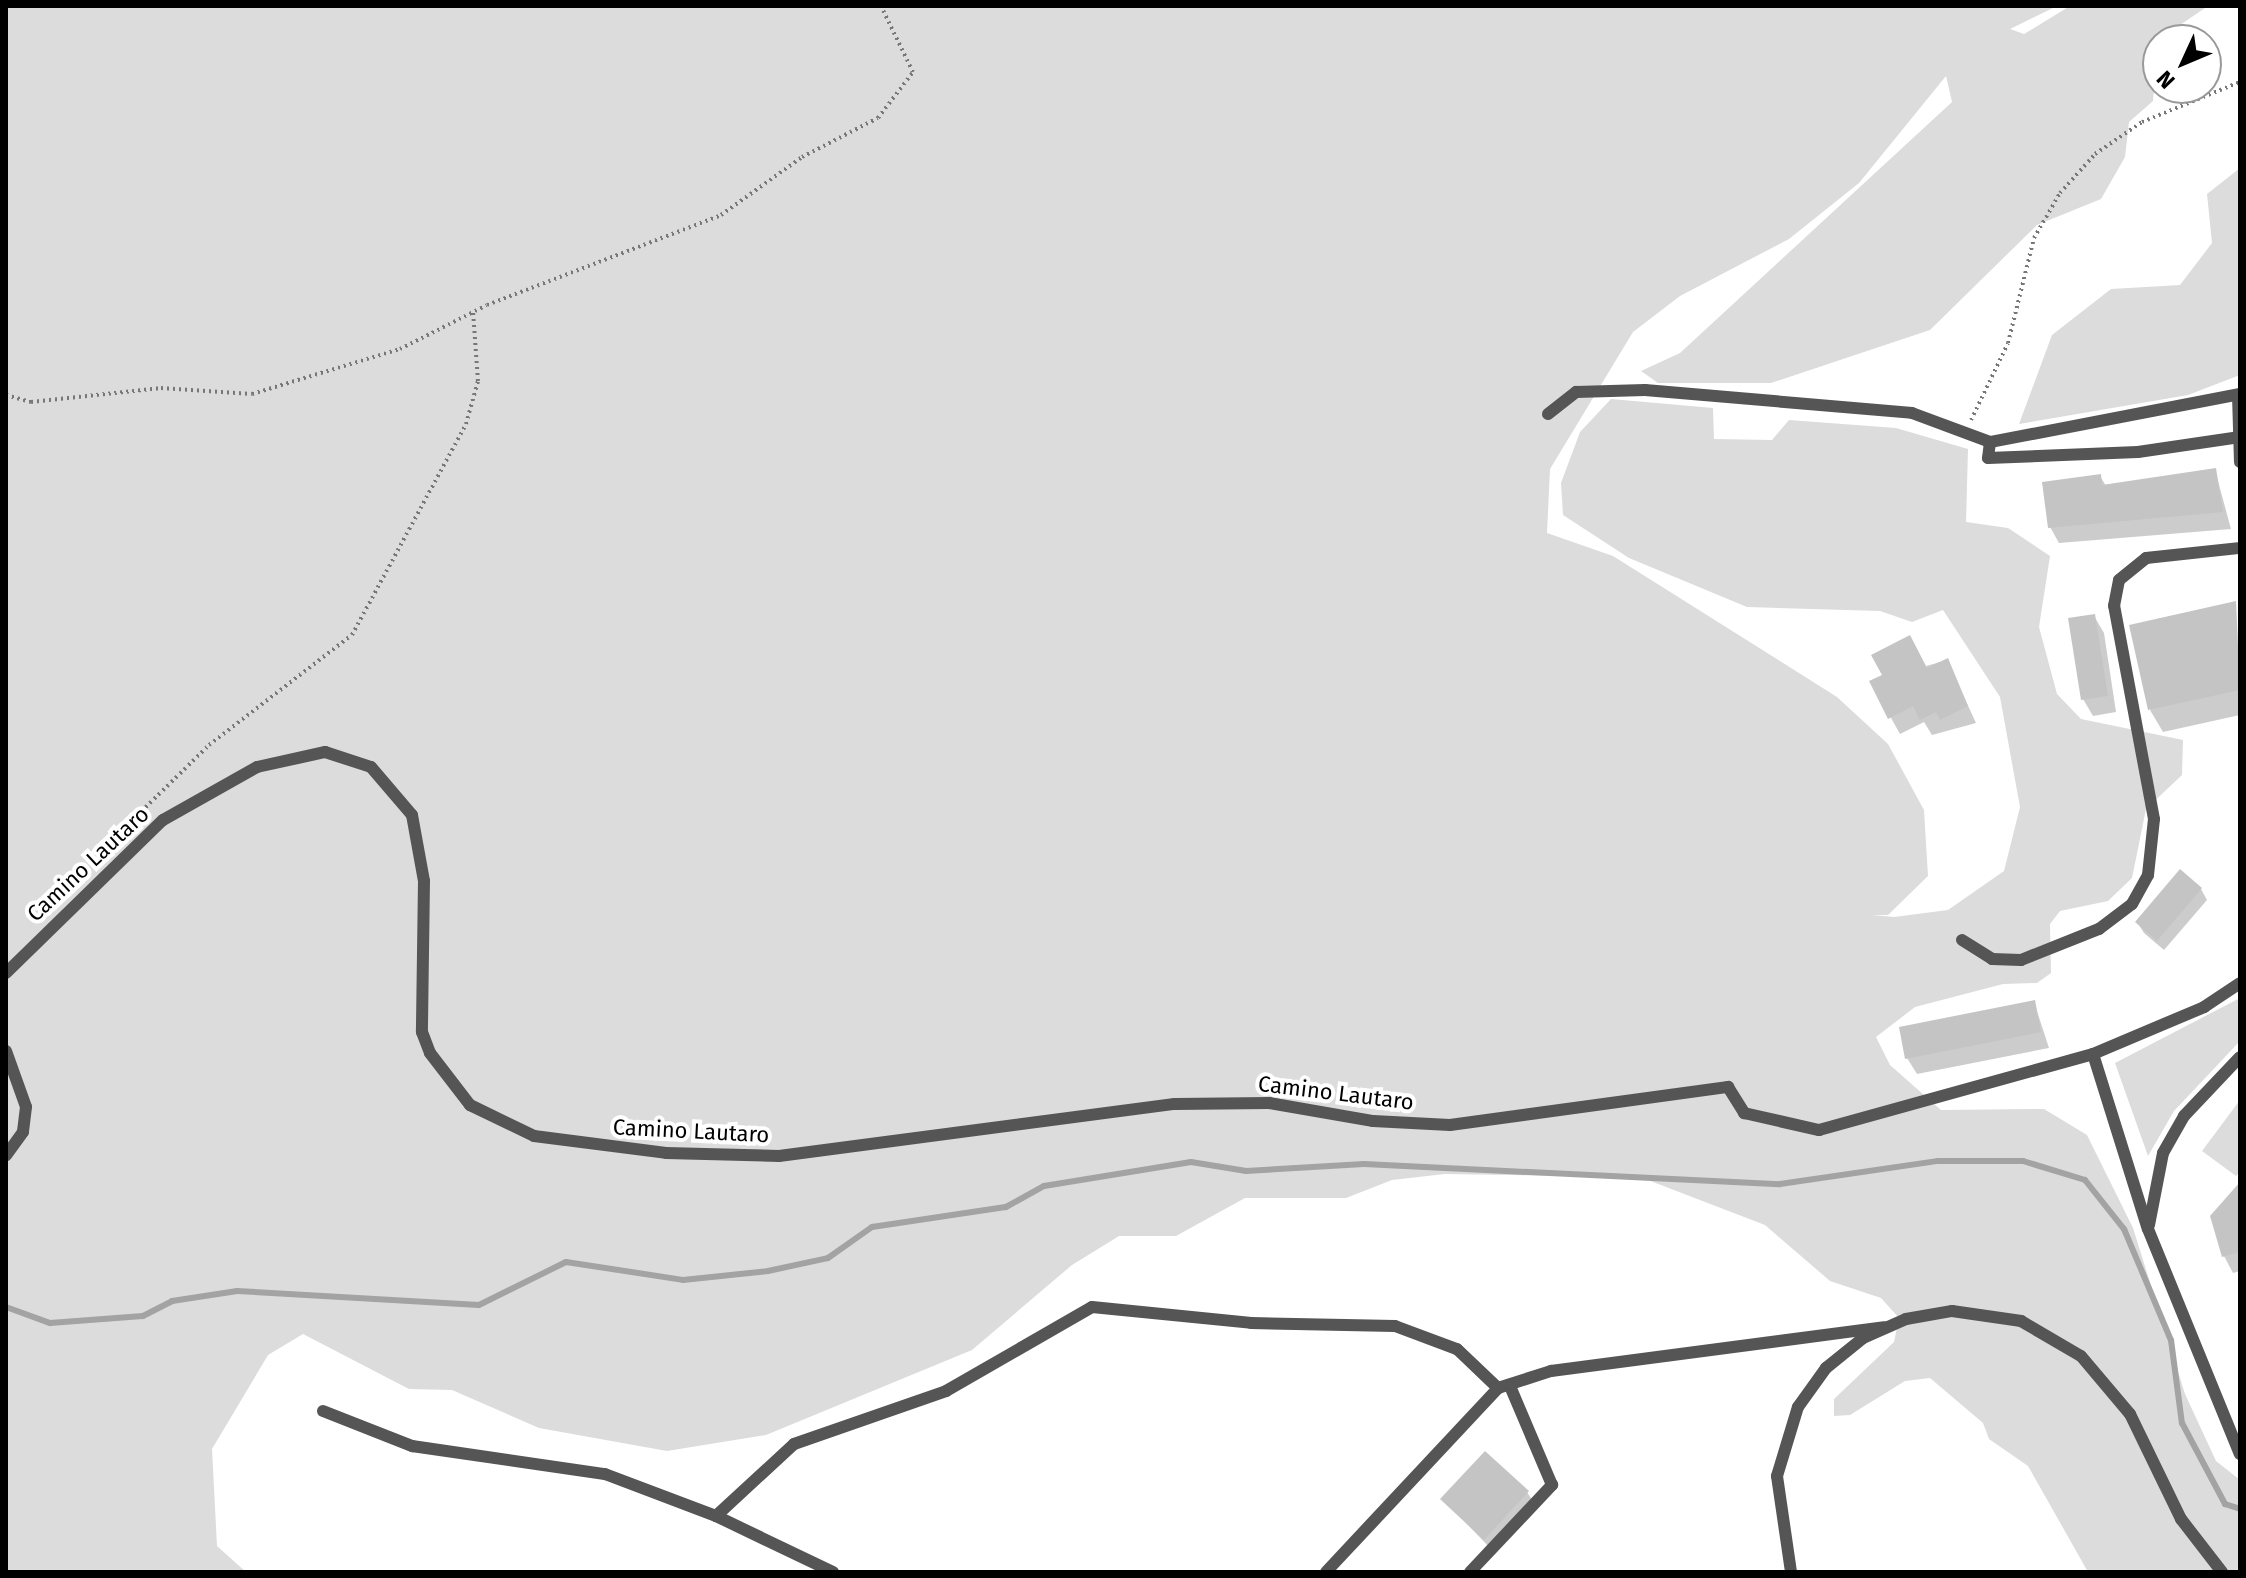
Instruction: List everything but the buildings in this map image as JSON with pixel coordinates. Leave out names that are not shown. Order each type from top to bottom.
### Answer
[{"type":"lane","points":[[1548,414],[1576,392],[1645,390],[1912,413],[1990,442],[2239,395],[2240,462]]},
{"type":"lane","points":[[1990,442],[1988,458],[2138,452],[2239,437]]},
{"type":"lane","points":[[1962,940],[1992,959],[2021,960],[2099,929],[2132,904],[2148,875],[2154,819],[2114,606],[2119,580],[2146,558],[2240,548]]},
{"type":"lane","name":"Camino Lautaro","points":[[6,973],[112,865],[191,801],[257,767],[325,752],[371,767],[395,789],[417,830],[422,1032],[441,1072],[500,1124],[608,1148],[723,1156],[836,1152],[1082,1113],[1222,1102],[1414,1125],[1486,1123],[1728,1087],[1744,1113],[1819,1130],[2093,1054]]},
{"type":"lane","points":[[2240,983],[2204,1007],[2093,1054],[2148,1229],[2240,1454]]},
{"type":"lane","points":[[6,1051],[26,1107],[23,1132],[6,1155]]},
{"type":"lane","points":[[2148,1229],[2163,1153],[2184,1116],[2240,1057]]},
{"type":"lane","points":[[716,1516],[794,1444],[946,1391],[1092,1307],[1251,1323],[1395,1326],[1457,1349],[1504,1387],[1552,1485],[1470,1572]]},
{"type":"lane","points":[[1326,1572],[1504,1387],[1551,1371],[1884,1327],[1929,1313],[1975,1311],[2021,1321],[2062,1342],[2122,1403],[2181,1519],[2222,1572]]},
{"type":"lane","points":[[1791,1572],[1776,1500],[1788,1429],[1826,1368],[1884,1327]]},
{"type":"lane","points":[[323,1411],[412,1446],[573,1465],[716,1516],[833,1572]]},
{"type":"path","points":[[6,395],[31,402],[161,388],[252,394],[400,349],[473,312],[721,215],[802,157],[878,118],[913,72],[881,6]]},
{"type":"path","points":[[1969,434],[1975,405],[2008,343],[2034,238],[2060,193],[2095,154],[2142,122],[2240,82]]},
{"type":"path","points":[[112,865],[107,845],[174,776],[352,635],[466,424],[478,381],[473,312]]},
{"type":"shaded area","points":[[6,6],[2057,6],[2010,29],[2024,34],[2070,6],[2208,6],[2182,24],[2142,24],[2142,104],[2150,104],[2129,122],[2125,157],[2101,199],[2037,225],[1930,330],[1771,383],[1658,383],[1641,371],[1680,353],[1952,102],[1946,76],[1859,183],[1789,239],[1680,296],[1633,332],[1550,469],[1547,533],[1613,556],[1837,697],[1888,744],[1924,810],[1928,876],[1888,915],[1872,915],[1894,917],[1948,910],[2004,871],[2020,807],[2000,697],[1943,610],[1912,622],[1880,611],[1747,607],[1629,558],[1563,515],[1561,483],[1580,432],[1611,399],[1713,408],[1714,439],[1772,440],[1789,420],[1896,428],[1968,449],[1966,522],[2008,528],[2050,556],[2039,627],[2057,694],[2081,719],[2183,740],[2182,775],[2146,809],[2132,878],[2108,901],[2060,911],[2050,924],[2051,973],[2037,983],[2003,984],[1915,1007],[1876,1037],[1890,1065],[1941,1110],[2044,1109],[2087,1135],[2133,1228],[2185,1394],[2216,1461],[2240,1480],[2240,1572],[2088,1572],[2028,1466],[1989,1439],[1983,1423],[1930,1378],[1905,1381],[1850,1415],[1834,1416],[1834,1399],[1894,1342],[1899,1318],[1881,1298],[1830,1281],[1765,1225],[1640,1177],[1445,1174],[1392,1180],[1346,1198],[1245,1198],[1176,1236],[1119,1236],[1072,1265],[972,1350],[766,1435],[667,1451],[539,1428],[452,1390],[409,1389],[303,1334],[268,1355],[212,1449],[217,1546],[246,1572],[6,1572]]},
{"type":"shaded area","points":[[2240,168],[2240,375],[2188,395],[2019,424],[2052,335],[2111,289],[2180,285],[2212,243],[2207,194]]},
{"type":"shaded area","points":[[2240,998],[2240,1041],[2174,1111],[2148,1156],[2115,1063]]},
{"type":"shaded area","points":[[2240,1100],[2240,1172],[2236,1176],[2202,1151]]},
{"type":"waterway","points":[[6,1307],[50,1323],[143,1316],[172,1301],[237,1291],[479,1305],[566,1262],[683,1280],[768,1271],[828,1258],[872,1227],[1006,1207],[1044,1186],[1191,1162],[1246,1171],[1364,1164],[1780,1184],[1938,1161],[2023,1161],[2085,1180],[2124,1229],[2171,1340],[2182,1423],[2225,1504],[2240,1509]]}]
